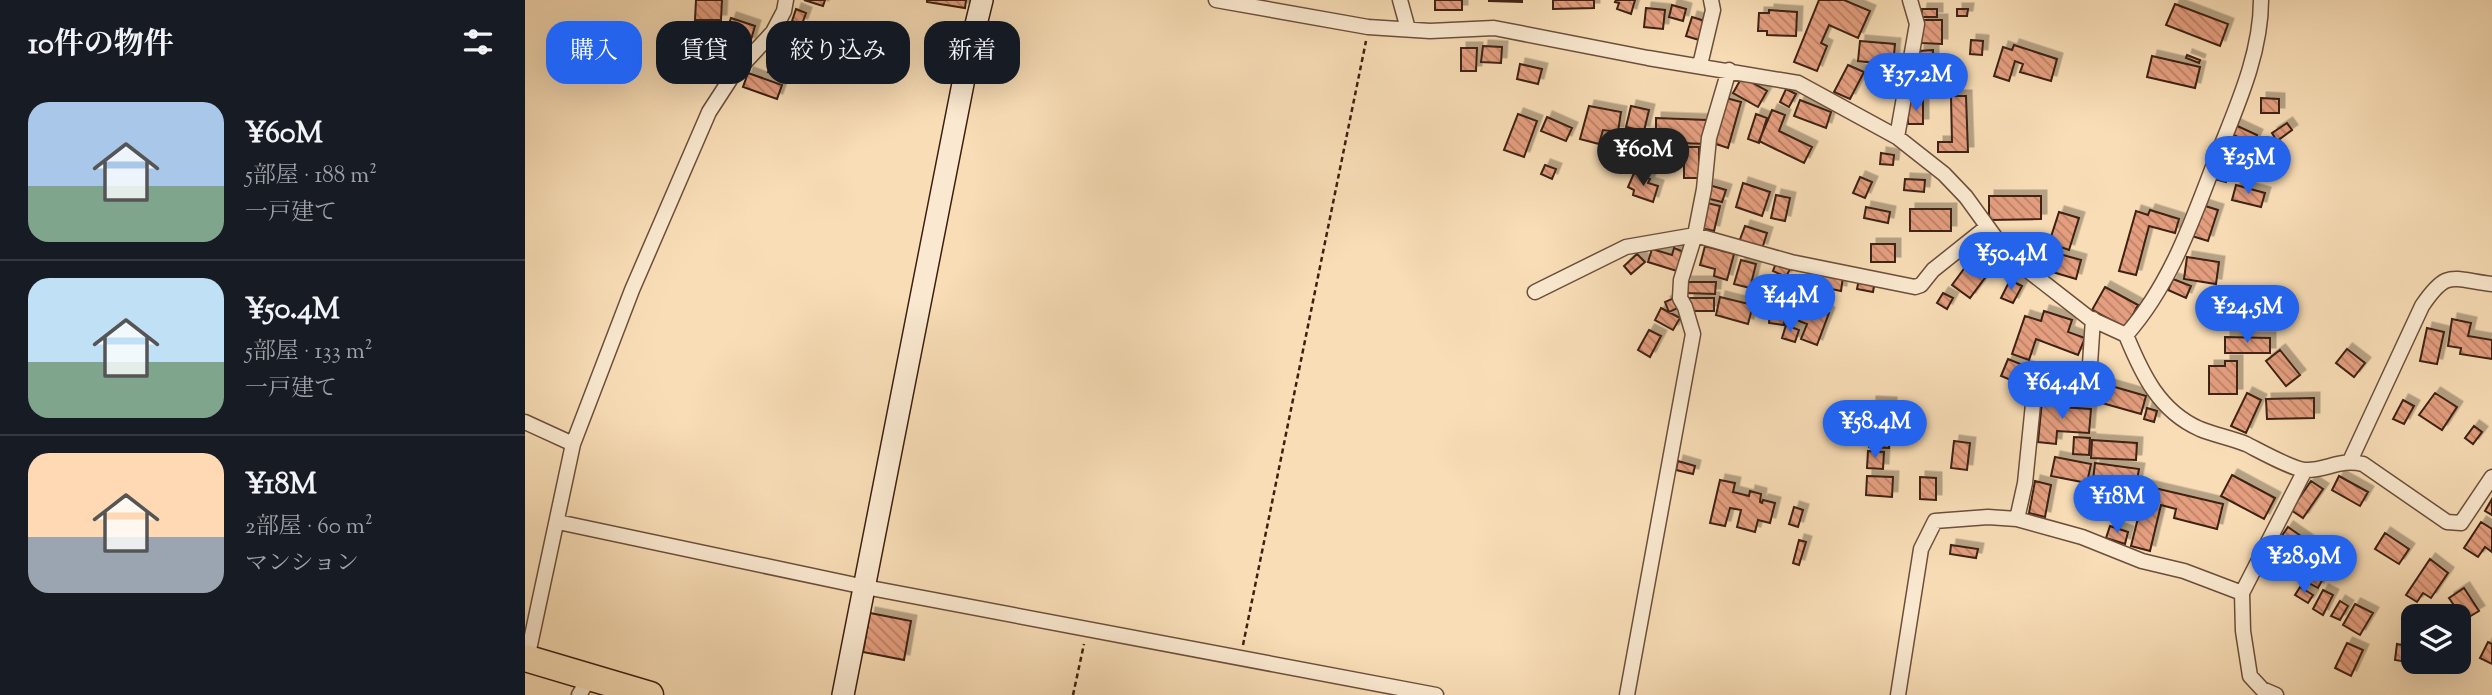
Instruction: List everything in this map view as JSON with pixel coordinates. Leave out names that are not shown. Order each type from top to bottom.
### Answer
[{"type":"highway","points":[[526,659],[585,686],[650,695]]},
{"type":"street","points":[[526,659],[558,522],[573,443],[632,290],[709,112],[733,75],[773,32],[784,11],[786,0]]},
{"type":"street","points":[[843,695],[969,53],[982,0]]},
{"type":"street","points":[[1216,0],[1368,27],[1430,31],[1494,28],[1648,58],[1798,83],[1897,137],[1944,174],[2021,265],[2056,294],[2093,319],[2126,335],[2138,363],[2164,405],[2180,418],[2305,470],[2350,461],[2363,464],[2447,522],[2461,523],[2492,477]]},
{"type":"street","points":[[1400,0],[1408,29]]},
{"type":"street","points":[[1700,65],[1713,10],[1711,0]]},
{"type":"street","points":[[1897,137],[1917,24],[1910,0]]},
{"type":"street","points":[[2126,335],[2157,294],[2192,220],[2254,56],[2261,18],[2261,0]]},
{"type":"street","points":[[1627,695],[1693,334],[1680,298],[1681,280],[1695,236],[1704,189],[1709,138],[1729,70]]},
{"type":"street","points":[[1535,292],[1626,247],[1695,236],[1773,258],[1915,287],[1921,285],[1933,270],[1987,227]]},
{"type":"street","points":[[2350,461],[2421,306],[2435,285],[2447,279],[2492,284]]},
{"type":"street","points":[[2017,519],[2025,483],[2033,404],[2039,396],[2056,394],[2071,397],[2082,393],[2090,364],[2093,319]]},
{"type":"street","points":[[525,422],[573,443]]},
{"type":"street","points":[[2276,695],[2262,689],[2250,676],[2243,631],[2242,593],[2305,470]]},
{"type":"street","points":[[1898,695],[1921,549],[1935,521],[1988,517],[2017,519],[2082,537],[2142,561],[2183,571],[2242,593]]},
{"type":"street","points":[[558,522],[865,587],[1436,695]]},
{"type":"path","points":[[1240,659],[1368,27]]},
{"type":"path","points":[[1073,695],[1087,630]]},
{"type":"building","points":[[696,0],[722,0],[721,20],[695,20]]},
{"type":"building","points":[[804,0],[825,0],[823,6]]},
{"type":"building","points":[[927,0],[966,0],[965,8]]},
{"type":"building","points":[[1435,0],[1462,0],[1462,10],[1435,10]]},
{"type":"building","points":[[1522,0],[1522,2],[1489,1]]},
{"type":"building","points":[[1553,0],[1594,0],[1594,8],[1553,9]]},
{"type":"building","points":[[1635,0],[1631,14],[1617,9],[1619,3],[1615,2]]},
{"type":"building","points":[[1819,0],[1844,0],[1870,11],[1858,38],[1829,25],[1821,43],[1827,46],[1817,71],[1794,62]]},
{"type":"building","points":[[2175,4],[2228,24],[2220,46],[2166,25]]},
{"type":"building","points":[[1672,5],[1686,9],[1683,21],[1669,17]]},
{"type":"building","points":[[1646,8],[1665,10],[1663,29],[1644,27]]},
{"type":"building","points":[[796,9],[806,13],[803,21],[792,21]]},
{"type":"building","points":[[1922,9],[1937,9],[1937,17],[1921,17]]},
{"type":"building","points":[[1957,9],[1968,9],[1967,16],[1957,16]]},
{"type":"building","points":[[1769,10],[1797,12],[1796,36],[1767,35],[1767,31],[1758,31],[1759,13],[1769,13]]},
{"type":"building","points":[[1692,17],[1705,21],[1699,40],[1686,36]]},
{"type":"building","points":[[1921,20],[1942,20],[1942,44],[1921,43]]},
{"type":"building","points":[[1971,40],[1983,41],[1982,55],[1970,54]]},
{"type":"building","points":[[1860,41],[1895,44],[1893,65],[1858,61]]},
{"type":"building","points":[[2014,45],[2057,59],[2051,81],[2020,72],[2023,64],[2015,61],[2009,81],[1994,76],[2003,47],[2012,50]]},
{"type":"building","points":[[1483,46],[1502,47],[1501,63],[1481,62]]},
{"type":"building","points":[[1461,48],[1477,48],[1476,71],[1461,71]]},
{"type":"building","points":[[1933,50],[1933,63],[1920,63],[1919,51]]},
{"type":"building","points":[[2187,55],[2200,60],[2199,63],[2186,58]]},
{"type":"building","points":[[2152,56],[2200,67],[2195,88],[2147,77]]},
{"type":"building","points":[[1520,64],[1542,69],[1538,84],[1517,79]]},
{"type":"building","points":[[1848,65],[1864,72],[1850,99],[1834,92]]},
{"type":"building","points":[[752,74],[766,79],[766,84],[782,85],[777,99],[743,87],[744,84],[752,84]]},
{"type":"building","points":[[1742,77],[1767,91],[1758,107],[1733,93]]},
{"type":"building","points":[[1786,89],[1796,94],[1789,107],[1780,102]]},
{"type":"building","points":[[1951,96],[1966,96],[1968,152],[1938,152],[1938,142],[1952,142]]},
{"type":"building","points":[[1726,98],[1741,102],[1728,148],[1713,143]]},
{"type":"building","points":[[2261,98],[2279,99],[2279,113],[2261,113]]},
{"type":"building","points":[[1800,100],[1831,112],[1826,128],[1794,116]]},
{"type":"building","points":[[1908,101],[1923,101],[1923,124],[1908,124]]},
{"type":"building","points":[[1589,106],[1621,112],[1618,132],[1603,130],[1599,144],[1580,139]]},
{"type":"building","points":[[1631,106],[1649,110],[1644,131],[1626,127]]},
{"type":"building","points":[[1772,110],[1785,115],[1779,131],[1812,147],[1804,163],[1759,141]]},
{"type":"building","points":[[1518,114],[1537,121],[1524,157],[1504,150]]},
{"type":"building","points":[[1756,114],[1767,118],[1759,143],[1748,139]]},
{"type":"building","points":[[1547,117],[1572,128],[1566,141],[1541,131]]},
{"type":"building","points":[[1656,118],[1707,120],[1706,144],[1656,142]]},
{"type":"building","points":[[2287,123],[2292,130],[2277,141],[2272,133]]},
{"type":"building","points":[[2233,124],[2257,135],[2253,144],[2229,133]]},
{"type":"building","points":[[1684,147],[1699,147],[1699,178],[1684,178]]},
{"type":"building","points":[[1881,153],[1894,155],[1893,165],[1880,164]]},
{"type":"building","points":[[2216,164],[2231,168],[2226,182],[2211,178]]},
{"type":"building","points":[[1545,165],[1556,169],[1552,179],[1541,174]]},
{"type":"building","points":[[1634,173],[1650,179],[1648,183],[1658,186],[1653,202],[1633,195],[1634,190],[1628,187]]},
{"type":"building","points":[[1860,177],[1872,182],[1865,198],[1853,193]]},
{"type":"building","points":[[1905,179],[1925,180],[1924,192],[1904,190]]},
{"type":"building","points":[[1743,183],[1770,192],[1762,216],[1736,207]]},
{"type":"building","points":[[1709,185],[1726,190],[1722,202],[1706,198]]},
{"type":"building","points":[[2236,185],[2265,193],[2261,207],[2232,200]]},
{"type":"building","points":[[1776,195],[1790,198],[1785,221],[1771,218]]},
{"type":"building","points":[[1989,196],[2041,196],[2041,219],[1989,220]]},
{"type":"building","points":[[1707,203],[1720,206],[1714,231],[1701,228]]},
{"type":"building","points":[[2202,205],[2218,210],[2208,241],[2192,236]]},
{"type":"building","points":[[1866,207],[1890,212],[1888,223],[1864,218]]},
{"type":"building","points":[[1910,209],[1951,209],[1951,231],[1910,231]]},
{"type":"building","points":[[2150,210],[2179,219],[2175,233],[2149,226],[2136,275],[2119,271],[2136,211],[2148,215]]},
{"type":"building","points":[[2059,212],[2079,218],[2069,250],[2049,243]]},
{"type":"building","points":[[1745,226],[1767,233],[1762,249],[1739,242]]},
{"type":"building","points":[[1871,244],[1895,244],[1895,262],[1871,262]]},
{"type":"building","points":[[1705,246],[1734,254],[1727,280],[1714,276],[1715,269],[1700,265]]},
{"type":"building","points":[[1674,248],[1684,252],[1677,271],[1648,262],[1652,249],[1672,255]]},
{"type":"building","points":[[2045,250],[2081,260],[2076,279],[2039,268]]},
{"type":"building","points":[[1637,254],[1645,262],[1631,274],[1624,266]]},
{"type":"building","points":[[2187,257],[2219,262],[2216,284],[2184,279]]},
{"type":"building","points":[[1972,258],[1990,271],[1970,298],[1952,285]]},
{"type":"building","points":[[1741,260],[1756,264],[1750,288],[1734,284]]},
{"type":"building","points":[[1776,263],[1790,269],[1786,277],[1773,271]]},
{"type":"building","points":[[1816,271],[1843,277],[1841,291],[1813,285]]},
{"type":"building","points":[[1859,279],[1875,281],[1873,292],[1857,289]]},
{"type":"building","points":[[2173,279],[2191,286],[2186,298],[2168,290]]},
{"type":"building","points":[[2010,280],[2022,286],[2013,303],[2001,298]]},
{"type":"building","points":[[1686,282],[1716,282],[1715,294],[1686,293]]},
{"type":"building","points":[[2105,287],[2138,305],[2126,328],[2092,310]]},
{"type":"building","points":[[1943,293],[1953,298],[1947,309],[1937,303]]},
{"type":"building","points":[[1720,297],[1753,305],[1748,324],[1716,315]]},
{"type":"building","points":[[2202,297],[2224,303],[2221,316],[2198,311]]},
{"type":"building","points":[[1674,298],[1678,308],[1669,312],[1665,302]]},
{"type":"building","points":[[1689,298],[1714,298],[1714,311],[1689,311]]},
{"type":"building","points":[[1807,301],[1829,313],[1817,345],[1801,339],[1807,324],[1799,321]]},
{"type":"building","points":[[1770,306],[1785,308],[1784,325],[1769,323]]},
{"type":"building","points":[[1661,308],[1680,318],[1673,330],[1655,320]]},
{"type":"building","points":[[2044,311],[2072,320],[2068,332],[2085,338],[2078,355],[2036,339],[2029,360],[2012,354],[2025,316],[2041,321]]},
{"type":"building","points":[[2452,319],[2471,323],[2468,336],[2492,340],[2492,359],[2460,354],[2461,348],[2448,346]]},
{"type":"building","points":[[1786,325],[1799,330],[1795,342],[1782,338]]},
{"type":"building","points":[[2427,328],[2444,332],[2437,364],[2420,361]]},
{"type":"building","points":[[1649,330],[1661,336],[1650,357],[1638,350]]},
{"type":"building","points":[[2225,337],[2270,338],[2270,353],[2225,353]]},
{"type":"building","points":[[2347,349],[2365,363],[2354,377],[2336,363]]},
{"type":"building","points":[[2280,350],[2300,375],[2286,386],[2266,361]]},
{"type":"building","points":[[2008,359],[2035,370],[2028,387],[2001,376]]},
{"type":"building","points":[[2225,361],[2237,361],[2237,394],[2209,394],[2209,366],[2225,366]]},
{"type":"building","points":[[2101,383],[2146,396],[2141,414],[2095,401]]},
{"type":"building","points":[[2247,393],[2261,400],[2246,433],[2231,426]]},
{"type":"building","points":[[2435,393],[2457,407],[2442,430],[2419,415]]},
{"type":"building","points":[[2314,398],[2314,418],[2267,419],[2266,399]]},
{"type":"building","points":[[2403,400],[2414,406],[2404,424],[2393,419]]},
{"type":"building","points":[[2042,401],[2060,402],[2060,407],[2091,409],[2089,433],[2057,431],[2056,444],[2038,442]]},
{"type":"building","points":[[1871,402],[1891,403],[1889,448],[1869,447]]},
{"type":"building","points":[[2147,408],[2157,411],[2154,422],[2144,419]]},
{"type":"building","points":[[2474,426],[2482,432],[2473,444],[2465,438]]},
{"type":"building","points":[[2074,437],[2090,438],[2089,455],[2073,454]]},
{"type":"building","points":[[2092,440],[2137,443],[2136,460],[2091,458]]},
{"type":"building","points":[[1954,441],[1970,443],[1967,470],[1951,468]]},
{"type":"building","points":[[1868,451],[1884,452],[1883,469],[1867,468]]},
{"type":"building","points":[[2055,457],[2091,464],[2087,483],[2051,476]]},
{"type":"building","points":[[1678,461],[1695,466],[1693,474],[1676,470]]},
{"type":"building","points":[[2095,463],[2139,469],[2133,502],[2105,497],[2102,517],[2089,515]]},
{"type":"building","points":[[2232,475],[2275,498],[2264,519],[2221,496]]},
{"type":"building","points":[[1867,476],[1893,477],[1892,497],[1866,495]]},
{"type":"building","points":[[2339,476],[2368,492],[2360,506],[2332,490]]},
{"type":"building","points":[[1920,477],[1936,478],[1936,500],[1920,499]]},
{"type":"building","points":[[1720,480],[1735,483],[1733,492],[1749,496],[1750,491],[1761,494],[1762,503],[1763,500],[1775,503],[1770,523],[1758,520],[1755,532],[1737,527],[1741,510],[1730,508],[1725,526],[1710,523]]},
{"type":"building","points":[[2035,481],[2051,485],[2045,517],[2029,513]]},
{"type":"building","points":[[2311,481],[2323,489],[2303,518],[2291,510]]},
{"type":"building","points":[[2146,486],[2223,504],[2217,529],[2174,518],[2176,509],[2161,505],[2150,551],[2131,546]]},
{"type":"building","points":[[2492,499],[2492,515],[2485,511]]},
{"type":"building","points":[[1794,507],[1803,510],[1798,527],[1789,524]]},
{"type":"building","points":[[2481,522],[2492,529],[2492,552],[2485,547],[2478,557],[2464,548]]},
{"type":"building","points":[[2110,526],[2128,532],[2125,544],[2106,538]]},
{"type":"building","points":[[2288,527],[2311,543],[2300,560],[2276,544]]},
{"type":"building","points":[[2385,533],[2409,549],[2399,564],[2375,549]]},
{"type":"building","points":[[1799,540],[1806,542],[1799,565],[1793,563]]},
{"type":"building","points":[[1951,545],[1978,549],[1976,558],[1950,554]]},
{"type":"building","points":[[2316,548],[2334,558],[2318,588],[2300,578]]},
{"type":"building","points":[[2430,559],[2448,573],[2431,598],[2423,593],[2417,602],[2406,595]]},
{"type":"building","points":[[2300,587],[2313,595],[2308,603],[2295,595]]},
{"type":"building","points":[[2464,588],[2479,611],[2471,616],[2471,604],[2453,604],[2449,598]]},
{"type":"building","points":[[2323,590],[2333,595],[2323,615],[2313,609]]},
{"type":"building","points":[[2340,601],[2348,606],[2340,620],[2331,616]]},
{"type":"building","points":[[2355,604],[2373,613],[2360,635],[2343,625]]},
{"type":"building","points":[[870,613],[911,621],[904,660],[863,652]]},
{"type":"building","points":[[2488,642],[2492,644],[2492,664],[2480,658]]},
{"type":"building","points":[[2347,643],[2363,650],[2351,676],[2335,668]]},
{"type":"building","points":[[2397,644],[2401,645],[2401,661],[2395,660]]}]
